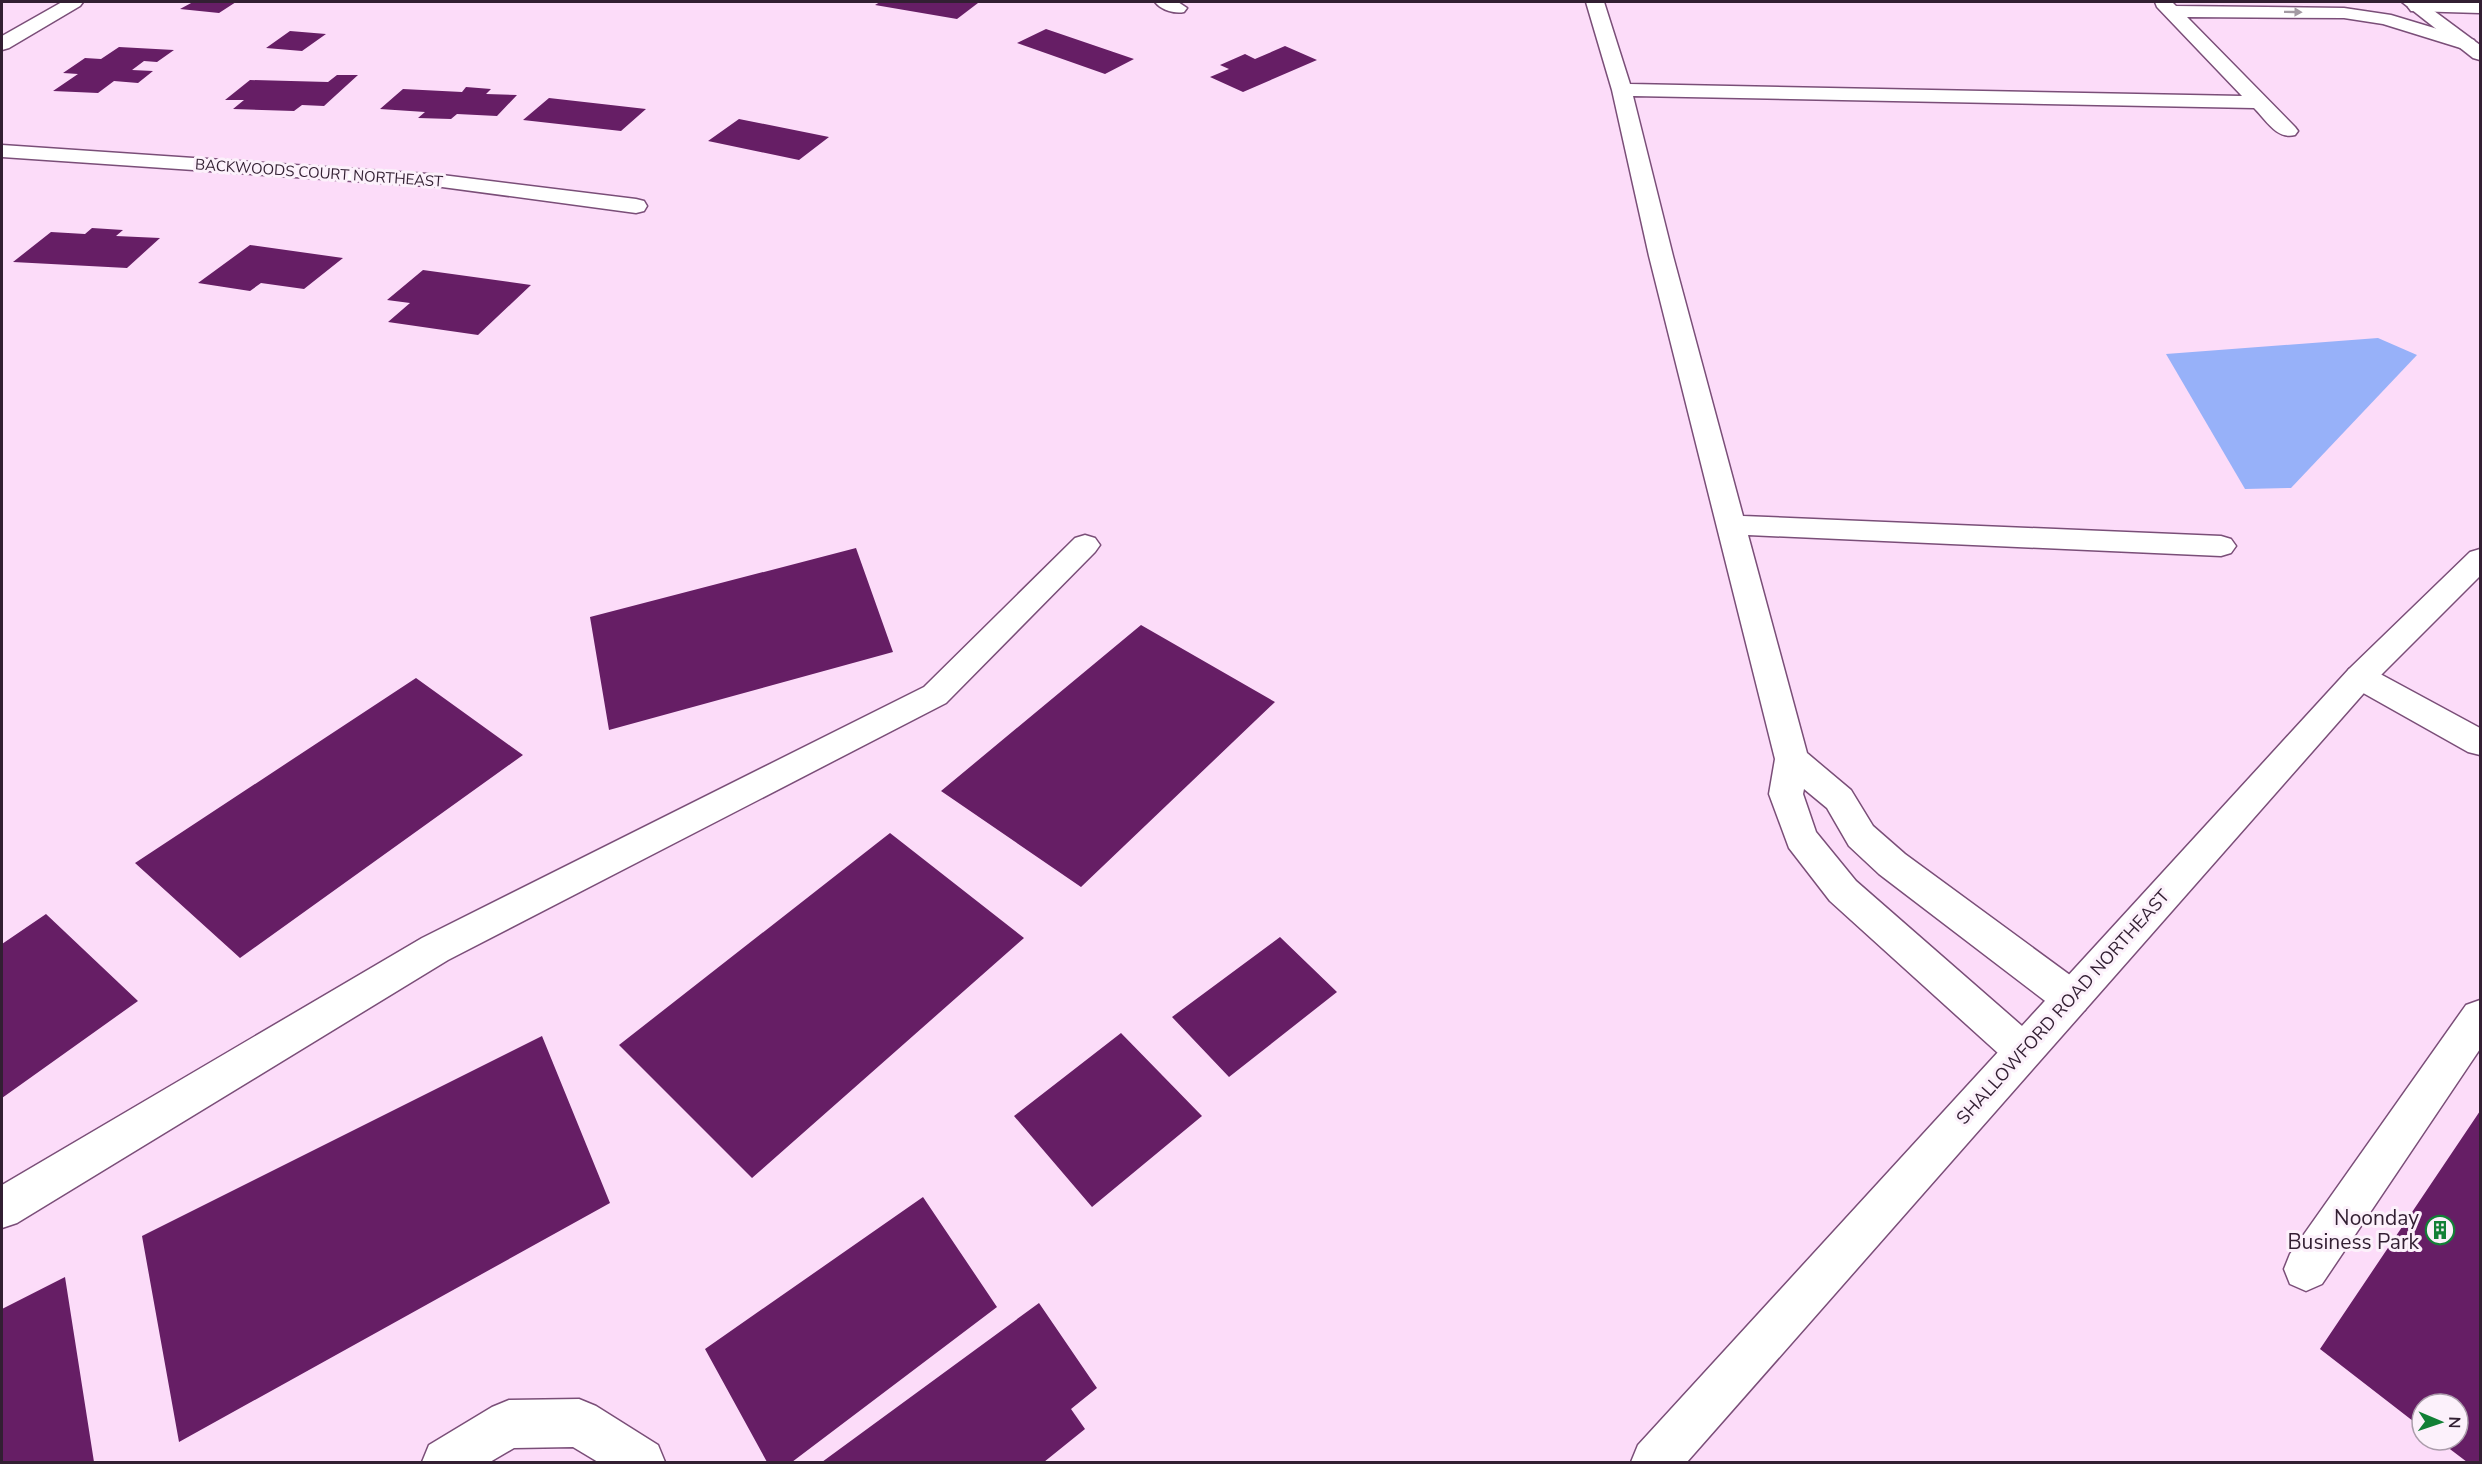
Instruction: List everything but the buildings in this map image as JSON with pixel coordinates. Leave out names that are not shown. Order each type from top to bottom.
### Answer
[{"type":"street","points":[[2,44],[74,2]]},
{"type":"street","points":[[1595,2],[1622,90],[1661,256],[1792,759],[1786,794],[1801,838],[1843,891],[2023,1052]]},
{"type":"street","points":[[2414,4],[2481,8]]},
{"type":"street","points":[[2414,4],[2474,49]]},
{"type":"street","points":[[2166,6],[2344,13],[2385,19],[2474,49]]},
{"type":"street","points":[[2166,6],[2288,131]]},
{"type":"street","points":[[1622,90],[2259,102]]},
{"type":"street","name":"BACKWOODS COURT NORTHEAST","points":[[2,152],[442,181],[636,206]]},
{"type":"street","points":[[1732,525],[2221,546]]},
{"type":"street","points":[[2,1208],[435,950],[935,695],[1086,545]]},
{"type":"street","name":"SHALLOWFORD ROAD NORTHEAST","points":[[1655,1462],[2360,677],[2481,559]]},
{"type":"street","points":[[2360,677],[2481,743]]},
{"type":"street","points":[[1792,759],[1839,799],[1861,836],[1892,864],[2070,998]]},
{"type":"street","points":[[2306,1269],[2481,1017]]},
{"type":"street","points":[[446,1462],[509,1424],[579,1423],[641,1462]]},
{"type":"water","points":[[2378,338],[2417,355],[2291,488],[2245,489],[2166,354]]},
{"type":"place","name":"Noonday Business Park","points":[[2440,1230]]}]
